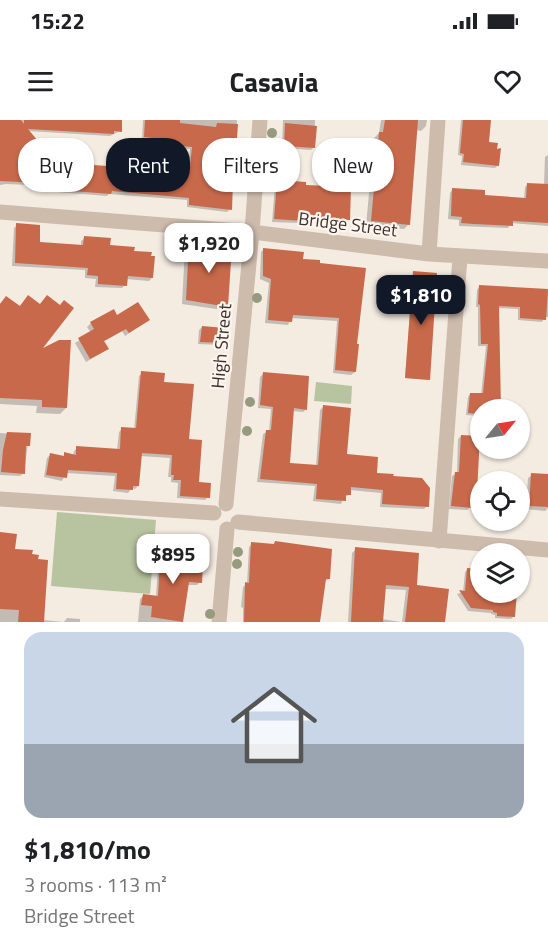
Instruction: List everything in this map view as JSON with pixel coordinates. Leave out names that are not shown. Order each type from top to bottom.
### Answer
[{"type":"street","name":"High Street","points":[[220,508],[252,232],[260,120]]},
{"type":"street","points":[[429,254],[438,120]]},
{"type":"street","name":"Bridge Street","points":[[0,212],[252,232],[460,257],[548,261]]},
{"type":"street","points":[[439,541],[460,257]]},
{"type":"street","points":[[0,499],[237,510],[219,622]]},
{"type":"street","points":[[220,508],[216,525],[548,550]]},
{"type":"green space","points":[[316,382],[352,386],[351,404],[314,401]]},
{"type":"green space","points":[[57,512],[156,520],[150,594],[51,586]]},
{"type":"building","points":[[0,120],[21,120],[24,124],[24,120],[122,120],[122,132],[114,131],[114,134],[28,129],[36,138],[18,138],[18,182],[0,181]]},
{"type":"building","points":[[145,120],[180,120],[180,123],[216,127],[217,123],[238,124],[237,138],[202,138],[202,192],[233,192],[232,210],[189,205],[189,198],[123,192],[190,192],[192,147],[190,147],[190,138],[144,137]]},
{"type":"building","points":[[385,120],[418,120],[410,225],[371,221],[374,192],[394,192],[394,138],[378,138],[379,132],[383,132]]},
{"type":"building","points":[[463,120],[491,120],[489,142],[498,143],[497,149],[501,148],[499,166],[463,162],[464,154],[460,153]]},
{"type":"building","points":[[285,123],[317,126],[316,138],[312,138],[312,148],[300,147],[300,138],[284,138]]},
{"type":"building","points":[[94,165],[106,166],[106,192],[112,192],[111,194],[85,192],[94,192]]},
{"type":"building","points":[[300,182],[312,185],[312,192],[351,192],[350,220],[274,219],[276,192],[300,192]]},
{"type":"building","points":[[527,183],[548,184],[548,223],[513,221],[513,226],[474,224],[461,223],[462,217],[451,216],[452,188],[485,190],[485,195],[526,198]]},
{"type":"building","points":[[16,223],[40,225],[40,242],[83,245],[84,236],[111,238],[110,245],[135,247],[134,251],[152,252],[151,256],[155,256],[153,278],[128,276],[127,286],[98,284],[98,276],[87,275],[88,268],[15,263]]},
{"type":"building","points":[[189,242],[232,246],[228,307],[186,300]]},
{"type":"building","points":[[263,248],[304,252],[303,259],[366,268],[356,372],[335,370],[339,318],[293,315],[292,322],[268,320],[271,279],[263,276]]},
{"type":"building","points":[[413,271],[437,273],[430,380],[405,378]]},
{"type":"building","points":[[479,285],[548,289],[546,320],[520,318],[520,307],[499,306],[501,399],[470,399],[470,413],[468,413],[470,393],[483,393],[488,344],[481,344],[480,305],[478,304]]},
{"type":"building","points":[[28,295],[40,304],[47,295],[60,305],[64,300],[74,308],[43,348],[59,340],[71,340],[67,408],[42,407],[42,400],[0,398],[0,304],[6,296],[20,306]]},
{"type":"building","points":[[138,302],[150,320],[129,333],[126,329],[104,341],[109,349],[90,359],[78,338],[94,329],[90,322],[114,309],[117,315]]},
{"type":"building","points":[[202,326],[225,328],[224,343],[200,342]]},
{"type":"building","points":[[141,371],[165,373],[164,382],[194,384],[189,439],[202,440],[199,482],[211,483],[210,498],[180,496],[181,480],[173,480],[174,475],[171,475],[172,455],[142,453],[139,486],[133,486],[133,490],[116,489],[117,473],[68,470],[67,478],[46,475],[50,453],[64,456],[64,452],[76,455],[76,446],[120,449],[121,427],[136,428]]},
{"type":"building","points":[[263,372],[309,376],[307,410],[294,408],[290,463],[318,465],[323,405],[351,408],[347,454],[378,457],[377,473],[422,478],[430,488],[429,507],[382,504],[383,490],[351,487],[351,495],[346,495],[346,501],[316,499],[317,484],[260,479],[266,430],[271,430],[273,407],[260,405]]},
{"type":"building","points":[[7,432],[31,433],[30,446],[26,446],[25,474],[1,472]]},
{"type":"building","points":[[461,435],[470,435],[470,459],[479,459],[478,471],[470,471],[470,508],[451,506],[455,472],[459,472]]},
{"type":"building","points":[[531,473],[548,474],[548,507],[530,506]]},
{"type":"building","points":[[0,532],[17,534],[15,549],[33,550],[32,554],[39,555],[38,559],[48,560],[44,622],[18,622],[19,610],[0,609]]},
{"type":"building","points":[[275,541],[332,549],[330,579],[326,579],[320,622],[244,622],[245,582],[249,583],[251,542],[274,544]]},
{"type":"building","points":[[161,544],[183,546],[182,563],[203,564],[202,583],[189,582],[183,622],[151,617],[152,606],[141,605],[143,594],[158,596]]},
{"type":"building","points":[[355,547],[419,553],[417,585],[449,589],[445,622],[405,622],[409,587],[386,585],[383,622],[351,622]]},
{"type":"building","points":[[467,568],[470,568],[470,603],[516,603],[515,617],[497,616],[493,610],[471,608],[459,590],[465,591]]}]
